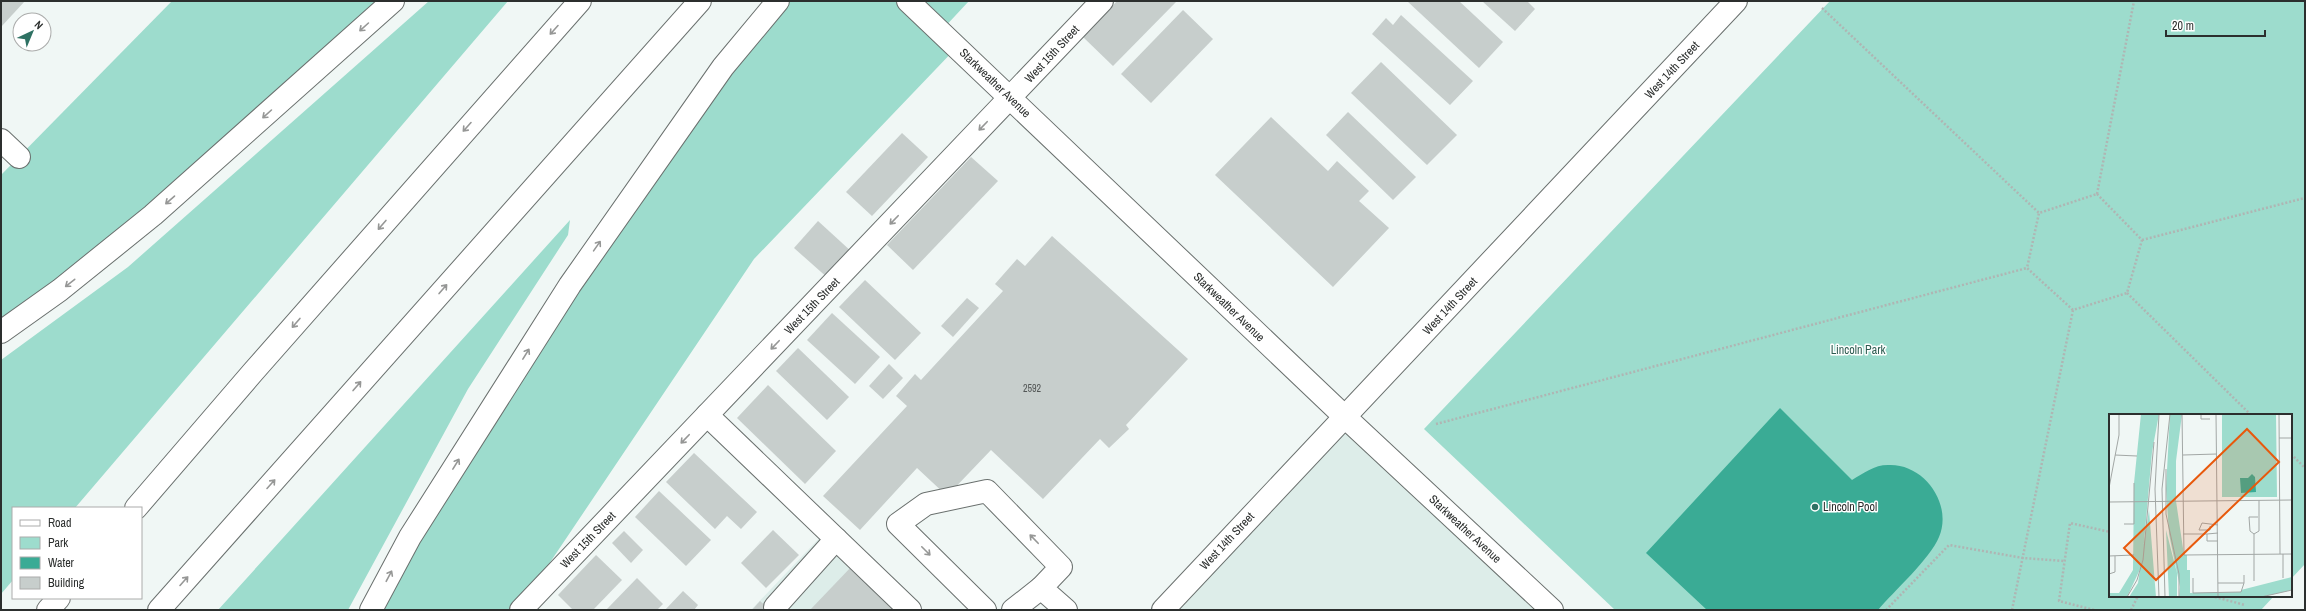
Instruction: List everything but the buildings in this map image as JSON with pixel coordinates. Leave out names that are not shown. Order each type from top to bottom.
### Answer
[{"type":"main road","points":[[1,332],[60,290],[153,215],[393,1]]},
{"type":"main road","points":[[137,507],[284,336],[580,1]]},
{"type":"main road","points":[[371,610],[410,537],[570,285],[693,106],[723,67],[778,1]]},
{"type":"main road","name":"Starkweather Avenue","points":[[908,1],[1345,417],[1552,610]]},
{"type":"main road","name":"West 15th Street","points":[[521,610],[1102,1]]},
{"type":"main road","name":"West 14th Street","points":[[1163,610],[1736,1]]},
{"type":"main road","points":[[158,610],[694,8]]},
{"type":"main road","points":[[1,140],[19,157]]},
{"type":"main road","points":[[707,415],[910,610]]},
{"type":"main road","points":[[985,610],[898,524],[926,504],[987,491],[1061,567],[1041,588],[1014,610]]},
{"type":"main road","points":[[775,607],[836,539]]},
{"type":"main road","points":[[1041,588],[1066,610]]},
{"type":"main road","points":[[48,610],[58,599]]},
{"type":"path","points":[[2097,194],[2134,1]]},
{"type":"path","points":[[1822,8],[2039,213]]},
{"type":"path","points":[[2039,213],[2097,194]]},
{"type":"path","points":[[2097,194],[2142,240]]},
{"type":"path","points":[[2142,240],[2305,198]]},
{"type":"path","points":[[2027,268],[2039,213]]},
{"type":"path","points":[[2127,293],[2142,240]]},
{"type":"path","points":[[2027,268],[2073,310]]},
{"type":"path","points":[[1436,424],[2027,268]]},
{"type":"path","points":[[2073,310],[2127,293]]},
{"type":"path","points":[[2127,293],[2250,414]]},
{"type":"path","points":[[2012,610],[2073,310]]},
{"type":"path","points":[[2292,455],[2305,468]]},
{"type":"path","points":[[2094,610],[2059,602],[2070,523],[2109,532]]},
{"type":"path","points":[[1886,610],[1949,545],[2023,558],[2064,561]]},
{"type":"path","points":[[2131,610],[2138,597]]},
{"type":"path","points":[[2215,597],[2245,605]]},
{"type":"shaded area","points":[[1345,417],[1552,610],[1164,610]]},
{"type":"shaded area","points":[[827,530],[910,610],[751,610]]},
{"type":"green space","points":[[172,1],[393,1],[1,332],[1,175]]},
{"type":"green space","points":[[429,1],[508,1],[76,507],[12,507],[12,581],[1,594],[1,360],[128,267]]},
{"type":"green space","points":[[778,1],[969,1],[941,31],[957,47],[754,259],[518,610],[371,610],[410,537]]},
{"type":"green space","name":"Lincoln Park","points":[[1830,1],[2305,1],[2305,564],[2292,578],[2292,414],[2109,414],[2109,597],[2273,597],[2261,610],[1615,610],[1424,429]]},
{"type":"green space","points":[[570,220],[568,235],[468,389],[348,610],[218,610]]},
{"type":"water","name":"Lincoln Pool","points":[[1780,408],[1852,480],[1878,466],[1901,466],[1924,478],[1939,499],[1942,512],[1942,524],[1939,537],[1920,565],[1878,610],[1707,610],[1646,553]]},
{"type":"place","name":"Lincoln Pool","points":[[1815,507]]}]
